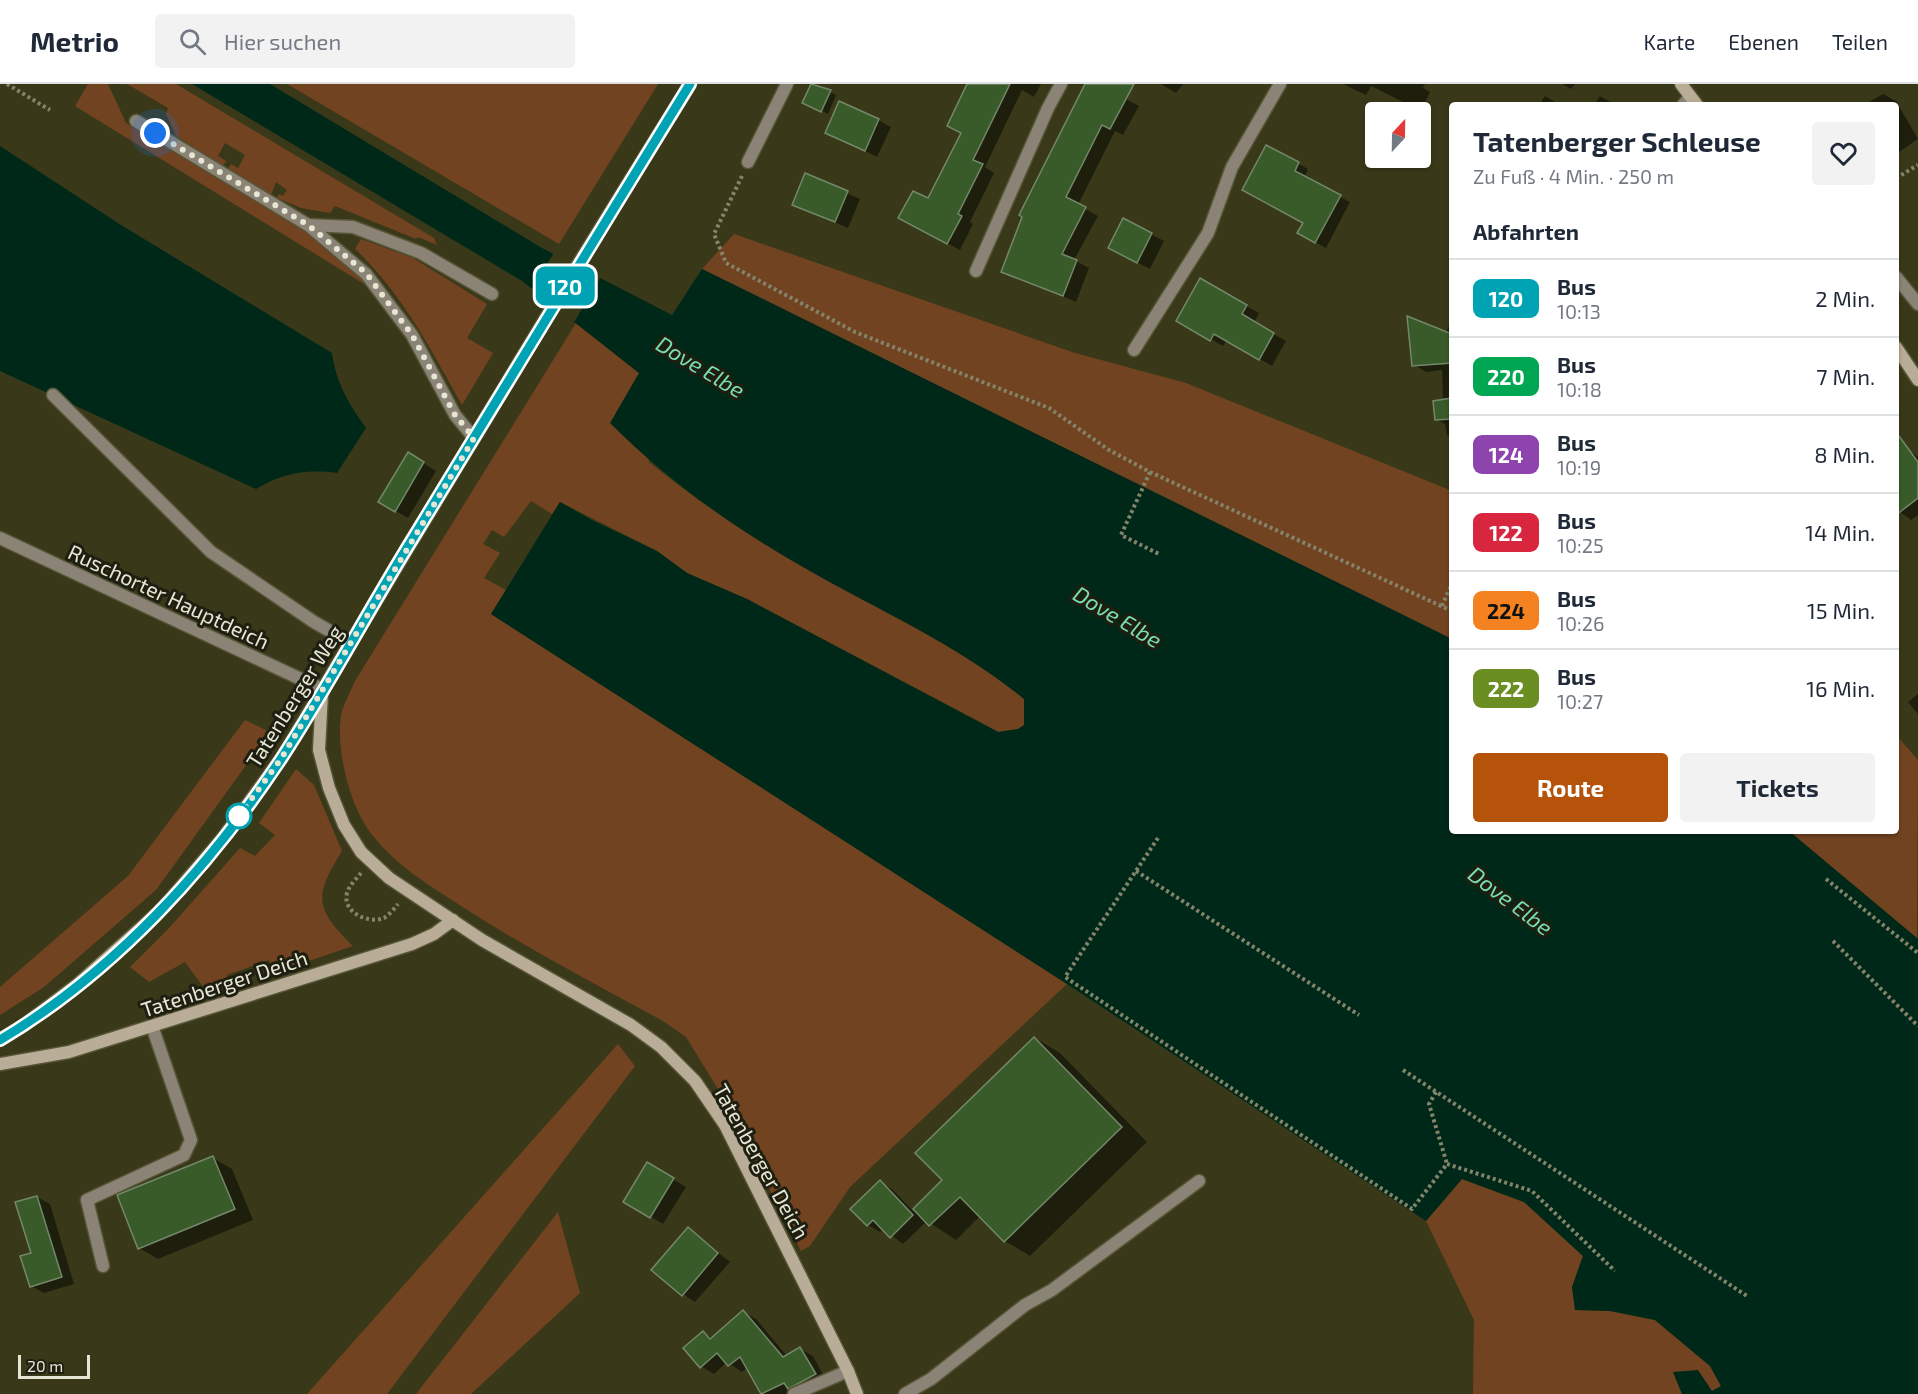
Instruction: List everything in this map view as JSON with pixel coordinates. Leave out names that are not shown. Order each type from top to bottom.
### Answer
[{"type":"street","name":"Tatenberger Weg","points":[[0,1040],[24,1025],[78,984],[162,909],[228,831],[281,759],[582,258],[690,84]]},
{"type":"street","points":[[748,162],[787,84]]},
{"type":"street","points":[[976,271],[1048,108],[1061,84]]},
{"type":"street","points":[[1682,84],[1690,102]]},
{"type":"street","points":[[1134,350],[1208,232],[1232,166],[1275,86]]},
{"type":"street","points":[[136,121],[308,225],[366,273],[412,335],[455,415],[474,438]]},
{"type":"street","points":[[308,225],[353,227],[421,253],[492,294]]},
{"type":"street","points":[[1899,281],[1918,304]]},
{"type":"street","points":[[1899,352],[1918,380]]},
{"type":"street","points":[[53,395],[211,552],[315,622],[350,642]]},
{"type":"street","name":"Ruschorter Hauptdeich","points":[[0,538],[322,689]]},
{"type":"street","name":"Tatenberger Deich","points":[[322,689],[319,750],[329,788],[344,825],[361,852],[409,891],[453,921],[632,1025],[661,1047],[695,1081],[730,1135],[848,1371],[857,1394]]},
{"type":"street","name":"Tatenberger Deich","points":[[0,1064],[30,1061],[69,1052],[412,944],[434,934],[453,921]]},
{"type":"street","points":[[103,1266],[87,1200],[184,1155],[191,1140],[185,1115],[152,1026]]},
{"type":"street","points":[[904,1394],[931,1379],[1025,1305],[1052,1290],[1199,1181]]},
{"type":"street","points":[[794,1394],[848,1371]]},
{"type":"path","points":[[7,84],[50,110]]},
{"type":"path","points":[[748,162],[714,234],[726,263],[855,332],[1049,408],[1109,450],[1150,472],[1449,610]]},
{"type":"path","points":[[1899,176],[1918,165]]},
{"type":"path","points":[[1150,472],[1121,535],[1159,554]]},
{"type":"path","points":[[1442,606],[1449,590]]},
{"type":"path","points":[[1158,838],[1065,977],[1412,1209],[1447,1164]]},
{"type":"path","points":[[371,861],[347,893],[347,902],[353,911],[364,919],[385,917],[409,891]]},
{"type":"path","points":[[1136,871],[1359,1015]]},
{"type":"path","points":[[1826,879],[1918,953]]},
{"type":"path","points":[[1833,941],[1918,1026]]},
{"type":"path","points":[[1403,1070],[1747,1296]]},
{"type":"path","points":[[1436,1092],[1429,1104],[1447,1164]]},
{"type":"path","points":[[1447,1164],[1532,1191],[1615,1271]]},
{"type":"shaded area","points":[[88,84],[108,84],[126,123],[302,226],[361,277],[369,287],[75,106]]},
{"type":"shaded area","points":[[127,84],[176,84],[434,238],[437,245],[418,237],[416,239],[335,206],[330,213],[301,208],[277,198],[279,194],[283,196],[287,190],[276,182],[271,195],[228,169],[231,164],[238,168],[245,155],[225,143],[218,156],[226,161],[223,166],[176,136],[166,114],[168,108]]},
{"type":"shaded area","points":[[287,84],[658,84],[559,244]]},
{"type":"shaded area","points":[[734,234],[1075,353],[1186,383],[1449,490],[1449,638],[702,269]]},
{"type":"shaded area","points":[[361,239],[413,258],[487,304],[467,338],[493,353],[462,405],[401,303],[372,266],[355,249]]},
{"type":"shaded area","points":[[576,323],[639,373],[649,462],[748,534],[790,560],[948,647],[1024,699],[1024,725],[1018,729],[999,732],[747,599],[687,573],[657,551],[560,502],[552,514],[531,501],[504,537],[492,530],[483,544],[500,553],[484,578],[506,590],[491,614],[1067,984],[850,1187],[810,1246],[801,1251],[721,1094],[686,1037],[663,1021],[508,935],[412,873],[373,836],[357,810],[346,776],[340,741],[340,725],[343,707],[355,681]]},
{"type":"shaded area","points":[[245,720],[270,732],[156,890],[44,987],[0,1015],[0,987],[128,876]]},
{"type":"shaded area","points":[[1899,738],[1918,760],[1917,938],[1793,834],[1899,834]]},
{"type":"shaded area","points":[[296,769],[314,785],[342,851],[326,879],[322,901],[331,921],[353,946],[273,973],[269,960],[227,975],[229,985],[207,992],[185,962],[149,982],[130,967],[170,927],[240,848],[255,856],[275,835],[259,823]]},
{"type":"shaded area","points":[[618,1044],[635,1066],[387,1394],[307,1394]]},
{"type":"shaded area","points":[[1462,1179],[1524,1202],[1583,1256],[1572,1287],[1575,1310],[1610,1311],[1655,1320],[1710,1366],[1721,1386],[1712,1391],[1673,1372],[1682,1394],[1473,1394],[1474,1320],[1426,1221]]},
{"type":"shaded area","points":[[558,1212],[580,1293],[471,1394],[416,1394]]},
{"type":"water","name":"Dove Elbe","points":[[192,84],[270,84],[542,248],[672,315],[702,269],[1449,638],[1449,834],[1793,834],[1918,939],[1918,1394],[1682,1394],[1673,1372],[1698,1370],[1712,1391],[1721,1386],[1710,1366],[1655,1320],[1610,1311],[1575,1310],[1572,1287],[1583,1256],[1524,1202],[1462,1179],[1426,1221],[1067,984],[491,614],[560,502],[657,551],[687,573],[747,599],[998,732],[1018,729],[1024,725],[1024,699],[974,662],[756,539],[705,504],[656,466],[610,423],[639,373],[522,281]]},
{"type":"water","points":[[0,146],[121,225],[332,353],[344,393],[366,428],[337,473],[295,473],[256,489],[0,371]]},
{"type":"pier","points":[[555,251],[602,275],[573,324],[530,292]]},
{"type":"building","points":[[811,84],[831,90],[821,112],[802,103]]},
{"type":"building","points":[[967,84],[1010,84],[973,160],[983,164],[958,214],[962,216],[947,244],[898,218],[913,191],[928,198],[961,133],[947,126]]},
{"type":"building","points":[[1085,84],[1134,84],[1110,129],[1102,125],[1066,197],[1086,207],[1062,254],[1077,260],[1063,296],[1001,272],[1022,217],[1019,215]]},
{"type":"building","points":[[839,101],[879,119],[865,151],[825,133]]},
{"type":"building","points":[[1266,145],[1299,162],[1295,171],[1341,195],[1315,243],[1297,233],[1303,223],[1242,190]]},
{"type":"building","points":[[805,173],[848,191],[835,222],[792,205]]},
{"type":"building","points":[[1123,218],[1152,233],[1137,263],[1108,248]]},
{"type":"building","points":[[1200,278],[1247,305],[1242,314],[1274,333],[1259,360],[1214,334],[1210,341],[1176,321]]},
{"type":"building","points":[[1407,316],[1449,333],[1449,363],[1412,366]]},
{"type":"building","points":[[1449,398],[1449,419],[1435,420],[1433,401]]},
{"type":"building","points":[[1899,436],[1918,462],[1918,498],[1899,513]]},
{"type":"building","points":[[408,452],[424,462],[395,512],[378,502]]},
{"type":"building","points":[[1034,1037],[1122,1127],[1004,1242],[960,1197],[929,1226],[913,1209],[942,1180],[915,1153]]},
{"type":"building","points":[[213,1156],[235,1209],[138,1249],[117,1195]]},
{"type":"building","points":[[647,1162],[674,1178],[650,1218],[623,1202]]},
{"type":"building","points":[[880,1180],[913,1215],[890,1238],[873,1220],[867,1226],[850,1209]]},
{"type":"building","points":[[37,1196],[62,1277],[30,1287],[20,1256],[31,1253],[15,1202]]},
{"type":"building","points":[[688,1227],[718,1253],[682,1296],[651,1270]]},
{"type":"building","points":[[743,1310],[783,1357],[800,1347],[816,1374],[788,1389],[784,1383],[761,1394],[740,1357],[728,1366],[717,1353],[700,1368],[683,1348],[703,1331],[710,1339]]},
{"type":"bus line","name":"120","points":[[0,1040],[24,1025],[78,984],[162,909],[222,839],[281,759],[582,258],[690,84]]},
{"type":"route","points":[[155,133],[308,225],[366,273],[412,335],[455,415],[474,438],[281,759],[239,816]]}]
